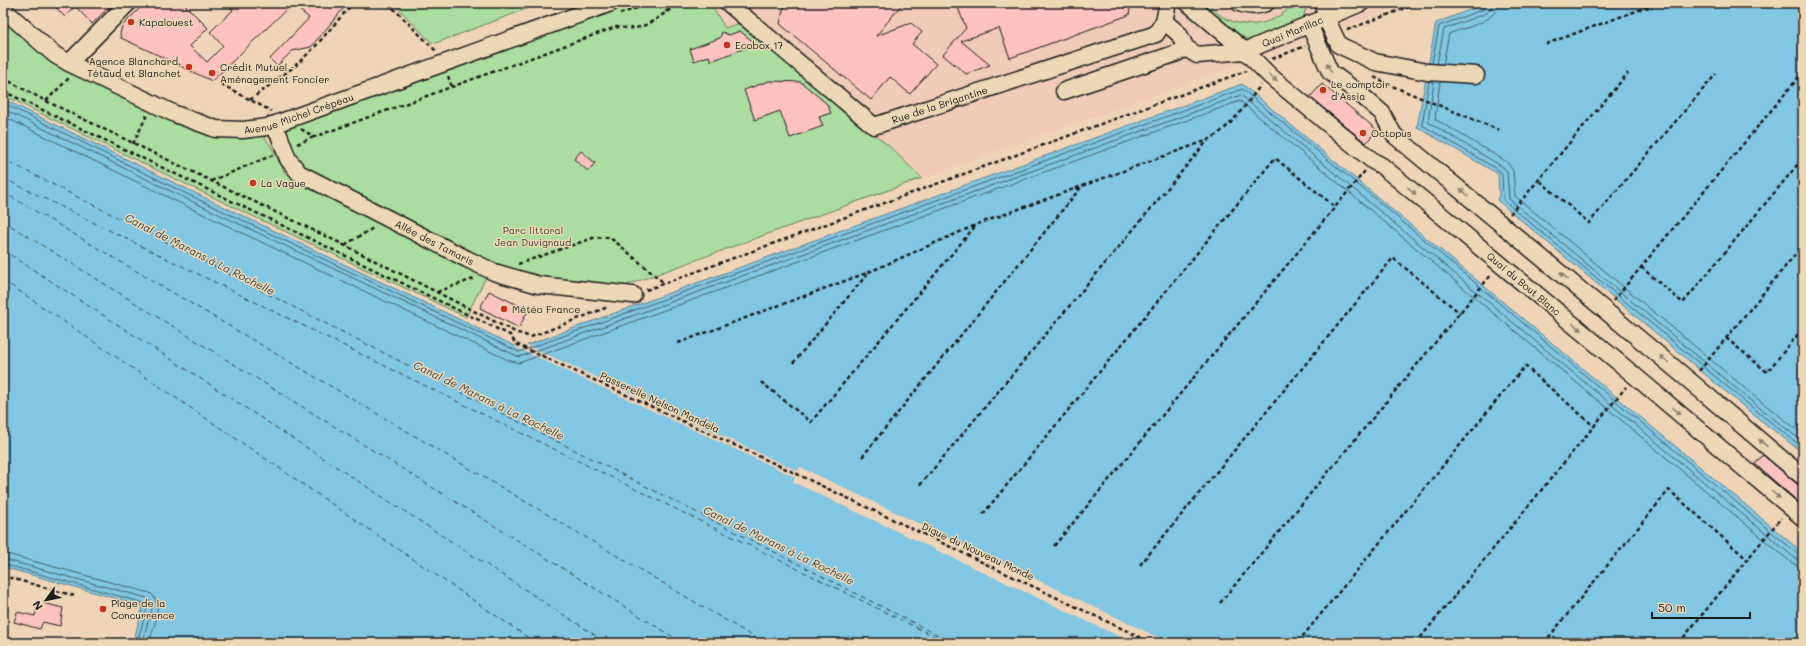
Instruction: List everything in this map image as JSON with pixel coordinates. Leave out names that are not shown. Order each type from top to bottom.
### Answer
[{"type":"street","points":[[74,66],[128,3]]},
{"type":"street","name":"Avenue Michel Crépeau","points":[[3,9],[56,55],[74,66],[175,114],[216,128],[243,130],[272,125],[287,120],[611,3]]},
{"type":"street","name":"Rue de la Brigantine","points":[[733,4],[874,126],[1156,34],[1164,21],[1168,3]]},
{"type":"street","name":"Quai du Bout Blanc","points":[[1188,3],[1245,50],[1259,66],[1635,376],[1803,518]]},
{"type":"street","points":[[1239,3],[1249,6],[1266,3]]},
{"type":"street","name":"Quai Marillac","points":[[1186,48],[1197,55],[1245,50],[1309,24],[1324,10],[1361,3]]},
{"type":"street","points":[[1324,10],[1339,45],[1376,62],[1427,72],[1476,75]]},
{"type":"street","points":[[1064,91],[1177,53],[1186,48],[1178,34],[1164,21]]},
{"type":"street","points":[[1309,24],[1330,72],[1360,94],[1382,113],[1394,135],[1690,381],[1803,478]]},
{"type":"street","name":"Allée des Tamaris","points":[[272,125],[279,135],[288,159],[299,173],[494,272],[539,285],[634,295]]},
{"type":"path","points":[[250,100],[295,66],[313,49],[353,3]]},
{"type":"path","points":[[388,3],[440,55],[444,63]]},
{"type":"path","points":[[664,3],[667,12]]},
{"type":"path","points":[[210,182],[314,137],[616,27],[635,28],[654,22],[682,3]]},
{"type":"path","points":[[1546,44],[1658,3]]},
{"type":"path","points":[[46,101],[74,66]]},
{"type":"path","points":[[634,295],[1259,66]]},
{"type":"path","points":[[1614,299],[1803,72]]},
{"type":"path","points":[[1512,212],[1628,73]]},
{"type":"path","points":[[1540,180],[1590,223],[1716,74]]},
{"type":"path","points":[[3,78],[46,101],[210,182],[346,246],[515,332],[531,337],[613,304]]},
{"type":"path","points":[[221,84],[287,120],[314,137]]},
{"type":"path","points":[[678,343],[869,272],[978,224],[1208,140],[1216,136],[1262,84]]},
{"type":"path","points":[[1392,86],[1499,130]]},
{"type":"path","points":[[3,91],[510,335],[515,332]]},
{"type":"path","points":[[133,144],[152,103]]},
{"type":"path","points":[[920,485],[1208,140]]},
{"type":"path","points":[[983,514],[1275,158],[1334,206]]},
{"type":"path","points":[[1641,267],[1683,302],[1803,158]]},
{"type":"path","points":[[1054,546],[1334,206],[1363,173]]},
{"type":"path","points":[[862,457],[1083,186]]},
{"type":"path","points":[[346,246],[348,243],[380,225],[385,218]]},
{"type":"path","points":[[761,382],[811,422],[978,224]]},
{"type":"path","points":[[517,264],[592,238],[602,237],[609,238],[617,243],[665,284]]},
{"type":"path","points":[[1703,365],[1803,245]]},
{"type":"path","points":[[1140,565],[1393,258],[1460,313]]},
{"type":"path","points":[[436,292],[494,272]]},
{"type":"path","points":[[793,363],[869,272]]},
{"type":"path","points":[[1220,603],[1488,278]]},
{"type":"path","points":[[1726,338],[1767,372],[1803,328]]},
{"type":"path","name":"Passerelle Nelson Mandela","points":[[510,335],[516,344],[797,474]]},
{"type":"path","points":[[1298,642],[1525,366],[1595,427]]},
{"type":"path","points":[[1416,643],[1623,392]]},
{"type":"path","name":"Digue du Nouveau Monde","points":[[797,474],[1152,643]]},
{"type":"path","points":[[1544,643],[1668,490],[1748,560]]},
{"type":"path","points":[[1679,643],[1782,518]]},
{"type":"path","points":[[3,580],[7,577],[75,596]]},
{"type":"shaded area","points":[[710,3],[1411,3],[922,178],[890,147],[740,23],[725,28]]},
{"type":"green space","points":[[393,3],[542,3],[436,43],[431,42]]},
{"type":"green space","name":"Parc littoral Jean Duvignaud","points":[[611,3],[710,3],[725,28],[740,23],[890,147],[922,178],[627,285],[633,295],[510,277],[301,168],[272,125]]},
{"type":"green space","points":[[1198,3],[1208,3],[1217,13],[1228,19],[1239,23],[1251,24],[1263,23],[1274,19],[1285,12],[1294,3],[1307,3],[1303,20],[1254,40],[1247,39],[1232,32]]},
{"type":"green space","points":[[3,19],[19,34],[56,62],[176,123],[207,135],[249,138],[263,136],[271,146],[285,173],[486,277],[466,317],[202,192],[3,95]]},
{"type":"water","points":[[1487,3],[1803,3],[1803,453],[1750,412],[1497,200],[1499,195],[1498,174],[1417,127],[1436,23]]},
{"type":"water","name":"Canal de Marans à La Rochelle","points":[[1242,84],[1803,553],[1803,643],[133,643],[143,606],[3,567],[3,99],[519,348]]},
{"type":"pier","points":[[525,344],[798,471],[800,467],[1170,643],[1133,643],[793,482],[795,477],[515,347],[516,345],[519,346]]},
{"type":"building","points":[[51,3],[113,3],[92,24],[75,6],[65,17]]},
{"type":"building","points":[[145,3],[183,3],[208,28],[190,46],[207,62],[223,46],[210,32],[233,10],[226,3],[348,3],[311,47],[292,51],[277,66],[270,59],[309,18],[292,4],[212,81],[182,67],[175,61],[173,62],[121,38],[120,34],[122,26]]},
{"type":"building","points":[[794,3],[903,3],[876,36],[911,23],[922,32],[912,44],[936,64],[910,94],[890,77],[871,100],[780,24],[785,6]]},
{"type":"building","points":[[956,3],[1131,3],[1129,15],[1010,58],[999,28],[961,41],[990,65],[966,74],[943,55],[966,28]]},
{"type":"building","points":[[740,31],[756,44],[711,61],[709,56],[694,61],[690,49],[720,38],[722,32],[729,35]]},
{"type":"building","points":[[769,81],[801,82],[827,104],[831,113],[819,117],[823,126],[790,138],[780,111],[755,120],[744,90]]},
{"type":"building","points":[[1322,84],[1377,130],[1366,143],[1310,97]]},
{"type":"building","points":[[581,151],[595,163],[588,171],[574,159]]},
{"type":"building","name":"Météo France","points":[[489,291],[528,310],[519,328],[480,308]]},
{"type":"building","points":[[1763,455],[1797,484],[1803,486],[1803,506],[1755,464]]},
{"type":"building","points":[[38,602],[63,608],[60,626],[43,622],[40,629],[14,622],[17,612],[35,616]]},
{"type":"ferry route","points":[[3,159],[953,643]]},
{"type":"ferry route","points":[[3,178],[948,643]]},
{"type":"ferry route","points":[[3,192],[764,643]]},
{"type":"ferry route","points":[[3,221],[683,643]]},
{"type":"ferry route","points":[[3,250],[607,643]]},
{"type":"ferry route","points":[[3,280],[536,643]]},
{"type":"place","name":"Kapalouest","points":[[131,22]]},
{"type":"place","name":"Ecobox 17","points":[[727,45]]},
{"type":"place","name":"Agence Blanchard, Tétaud et Blanchet","points":[[189,67]]},
{"type":"place","name":"Crédit Mutuel - Aménagement Foncier","points":[[212,73]]},
{"type":"place","name":"Le comptoir d'Assia","points":[[1323,90]]},
{"type":"place","name":"Octopus","points":[[1363,133]]},
{"type":"place","name":"La Vague","points":[[253,183]]},
{"type":"place","name":"Météo France","points":[[504,309]]},
{"type":"place","name":"Plage de la Concurrence","points":[[103,609]]}]
